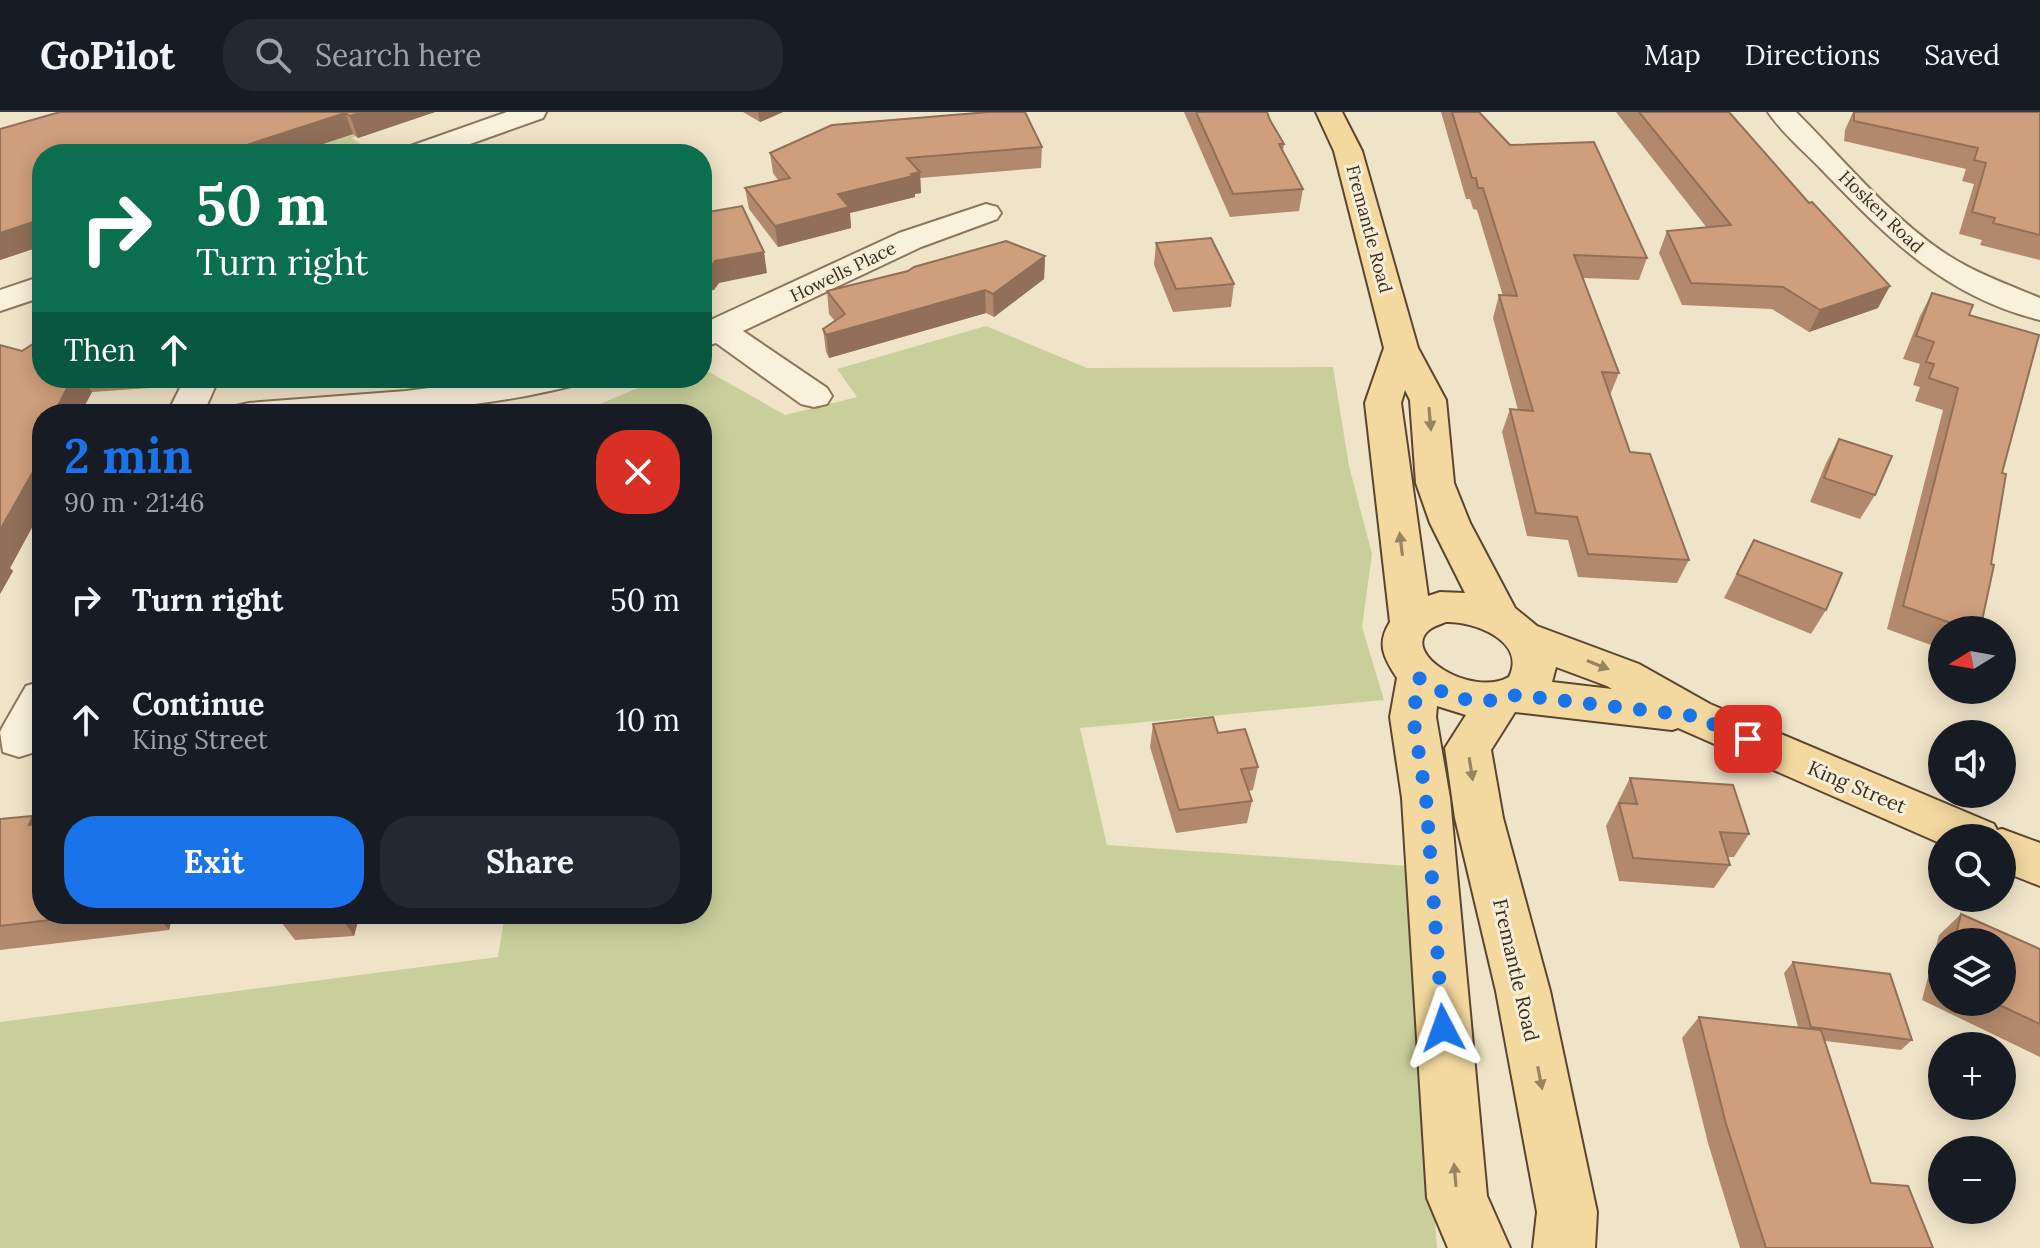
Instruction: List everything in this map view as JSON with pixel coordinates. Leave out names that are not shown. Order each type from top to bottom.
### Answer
[{"type":"main road","name":"Fremantle Road","points":[[1329,112],[1348,151],[1401,348],[1428,400],[1435,483],[1450,523],[1512,628]]},
{"type":"main road","points":[[1401,348],[1383,403],[1410,621]]},
{"type":"main road","points":[[1440,607],[1470,607],[1512,628],[1535,657],[1535,672],[1529,684],[1508,698],[1478,702],[1457,698],[1419,678],[1407,663],[1402,649],[1403,634],[1410,621],[1423,612],[1440,607]]},
{"type":"main road","name":"King Street","points":[[1512,628],[1623,675],[1694,716],[1945,824]]},
{"type":"main road","points":[[1419,678],[1413,717],[1426,798],[1457,1198],[1479,1248]]},
{"type":"main road","name":"Fremantle Road","points":[[1508,698],[1468,748],[1479,818],[1523,991],[1567,1212],[1564,1248]]},
{"type":"main road","name":"King Street","points":[[1508,698],[1694,716]]},
{"type":"main road","points":[[2016,855],[2040,865]]},
{"type":"street","points":[[443,144],[533,112]]},
{"type":"street","name":"Hosken Road","points":[[1781,112],[1892,225],[1928,256],[1975,283],[2040,310]]},
{"type":"street","name":"Howells Place","points":[[712,334],[910,240],[986,213]]},
{"type":"street","points":[[0,301],[32,290]]},
{"type":"street","points":[[712,335],[814,396]]},
{"type":"street","points":[[388,404],[518,388]]},
{"type":"street","points":[[20,743],[32,718]]},
{"type":"green space","points":[[326,112],[356,136],[352,138],[360,144],[324,144],[339,139]]},
{"type":"green space","points":[[986,326],[1087,368],[1333,367],[1349,466],[1372,554],[1362,627],[1384,700],[1080,728],[1107,845],[1408,866],[1437,1248],[0,1248],[0,1022],[498,957],[503,924],[712,924],[712,404],[600,404],[638,388],[712,388],[712,374],[785,415],[857,397],[837,369]]},
{"type":"building","points":[[60,112],[363,112],[350,116],[345,113],[250,144],[32,144],[32,222],[0,233],[0,129]]},
{"type":"building","points":[[989,112],[1025,112],[1042,147],[907,158],[920,172],[838,194],[849,207],[775,226],[745,188],[790,178],[770,153],[832,125]]},
{"type":"building","points":[[1196,112],[1267,112],[1284,144],[1279,144],[1303,189],[1233,194]]},
{"type":"building","points":[[1452,112],[1479,112],[1510,145],[1594,142],[1647,258],[1574,255],[1619,373],[1602,372],[1630,452],[1650,454],[1689,560],[1588,554],[1577,517],[1536,513],[1510,409],[1533,411],[1499,295],[1517,296],[1483,188],[1478,188],[1476,178],[1472,178]]},
{"type":"building","points":[[1639,112],[1729,112],[1809,203],[1812,202],[1890,286],[1820,310],[1783,287],[1691,283],[1667,231],[1731,225]]},
{"type":"building","points":[[1854,112],[2040,112],[2040,235],[1993,223],[1995,218],[1972,212],[1986,163],[1974,160],[1978,148],[1854,121]]},
{"type":"building","points":[[742,206],[764,252],[715,261],[712,265],[712,211]]},
{"type":"building","points":[[1211,238],[1234,284],[1176,289],[1156,243]]},
{"type":"building","points":[[1006,241],[1045,256],[993,294],[985,290],[826,335],[823,329],[845,314],[827,291],[908,271]]},
{"type":"building","points":[[1932,293],[1973,305],[1969,315],[2039,335],[2002,473],[2006,474],[1991,564],[1994,565],[1983,616],[1931,616],[1903,606],[1958,388],[1929,378],[1934,364],[1926,362],[1934,342],[1916,336]]},
{"type":"building","points":[[32,344],[32,388],[67,388],[59,404],[32,404],[32,474],[0,530],[0,345],[22,351]]},
{"type":"building","points":[[1839,439],[1892,456],[1875,495],[1824,478]]},
{"type":"building","points":[[1754,540],[1842,573],[1826,610],[1737,574]]},
{"type":"building","points":[[1213,717],[1218,733],[1245,729],[1258,767],[1241,769],[1252,801],[1179,810],[1153,724]]},
{"type":"building","points":[[1630,778],[1733,785],[1749,834],[1720,832],[1730,865],[1633,858],[1619,803],[1637,804]]},
{"type":"building","points":[[32,816],[29,825],[32,825],[32,922],[0,926],[0,819]]},
{"type":"building","points":[[1961,914],[1993,928],[1958,928]]},
{"type":"building","points":[[2016,938],[2040,949],[2040,1024],[2016,1013]]},
{"type":"building","points":[[1793,962],[1890,974],[1912,1040],[1811,1027]]},
{"type":"building","points":[[1699,1017],[1821,1030],[1871,1183],[1908,1186],[1933,1248],[1766,1248],[1726,1124]]},
{"type":"route","points":[[1443,1028],[1426,798],[1413,717],[1419,678],[1436,690],[1478,702],[1499,701],[1516,695],[1694,716],[1748,739]]}]
